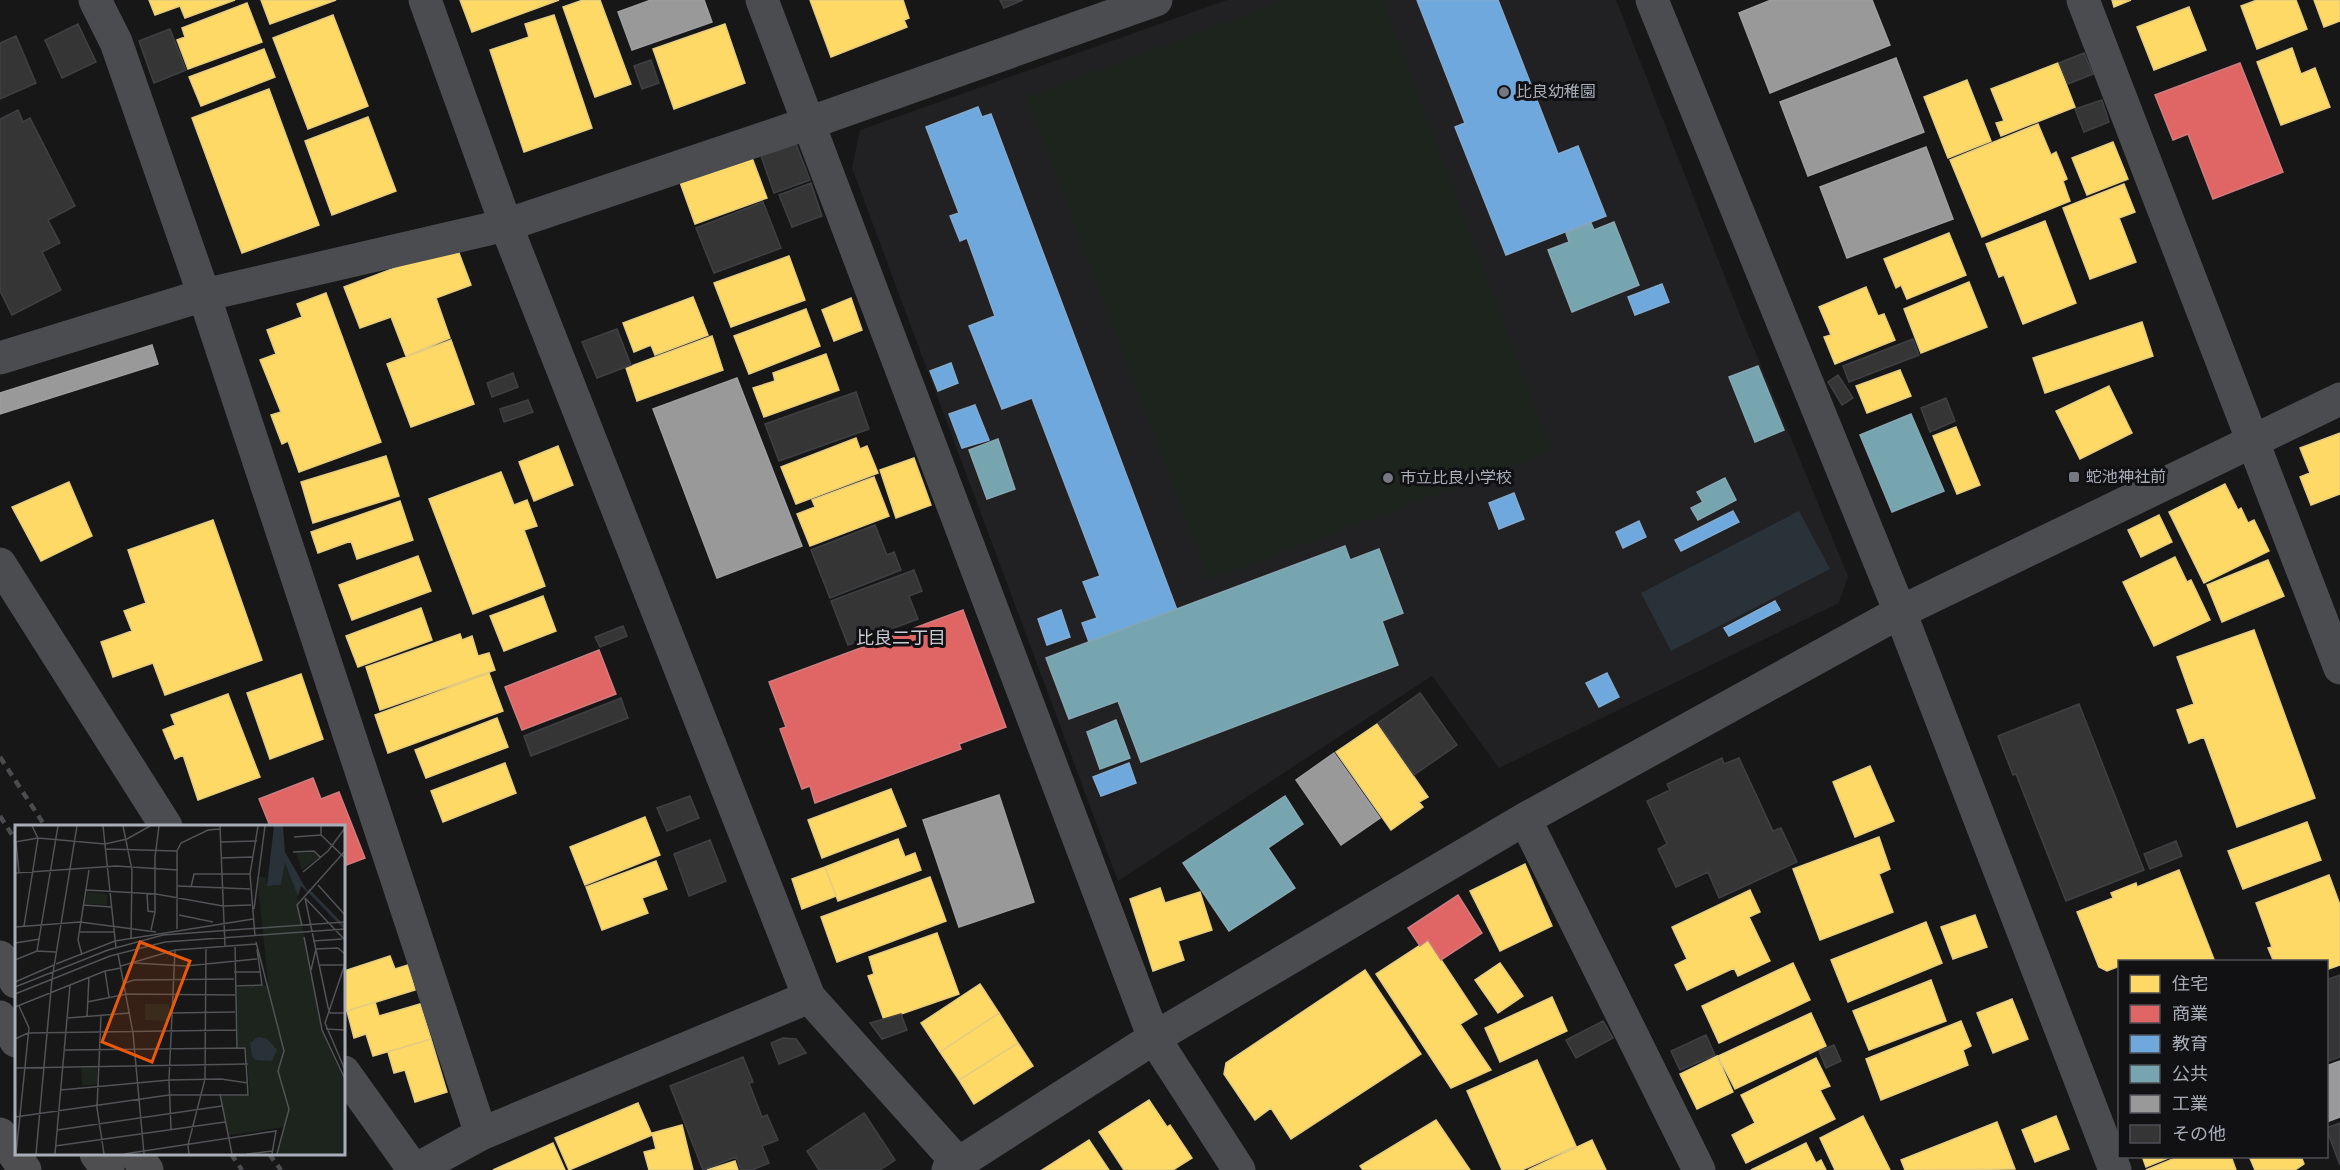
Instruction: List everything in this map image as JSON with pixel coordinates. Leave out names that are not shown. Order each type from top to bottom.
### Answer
[{"type":"highway","points":[[0,957],[15,980]]},
{"type":"highway","points":[[0,1017],[15,1040]]},
{"type":"highway","points":[[0,1134],[25,1170]]},
{"type":"highway","points":[[97,1155],[108,1170]]},
{"type":"highway","points":[[136,1155],[147,1170]]},
{"type":"street","points":[[95,0],[117,42],[204,295],[481,1134]]},
{"type":"street","points":[[425,0],[506,225],[809,997],[953,1167],[1154,1038],[1525,819],[1900,612],[2340,399]]},
{"type":"street","points":[[762,0],[1154,1038],[1239,1170]]},
{"type":"street","points":[[0,358],[204,295],[506,225],[807,123],[1156,0]]},
{"type":"street","points":[[1652,0],[1900,612],[2115,1170]]},
{"type":"street","points":[[2083,0],[2340,668]]},
{"type":"street","points":[[0,564],[165,825]]},
{"type":"street","points":[[1525,819],[1699,1170]]},
{"type":"street","points":[[345,1073],[415,1170],[481,1134],[809,997]]},
{"type":"shaded area","name":"市立比良小学校","points":[[1227,0],[1616,0],[1738,310],[1848,576],[1839,603],[1499,768],[1432,676],[1118,881],[852,168],[860,130]]},
{"type":"shaded area","points":[[1285,0],[1383,0],[1552,451],[1209,580],[1027,97]]},
{"type":"shaded area","points":[[1799,511],[1830,569],[1671,651],[1641,593]]},
{"type":"building: 住宅","points":[[149,0],[235,0],[185,18],[180,6],[155,15]]},
{"type":"building: 住宅","points":[[261,0],[336,0],[270,24]]},
{"type":"building: 住宅","points":[[460,0],[559,0],[472,32]]},
{"type":"building: 住宅","points":[[583,0],[600,0],[631,84],[595,97],[563,7]]},
{"type":"building: 住宅","points":[[810,0],[903,0],[909,18],[904,20],[907,27],[831,57]]},
{"type":"building: 住宅","points":[[2112,0],[2131,0],[2114,7]]},
{"type":"building: 住宅","points":[[2257,0],[2296,0],[2307,29],[2257,49],[2241,6]]},
{"type":"building: 住宅","points":[[2314,0],[2340,0],[2340,21],[2324,27]]},
{"type":"building: 住宅","points":[[247,3],[262,42],[188,69],[177,40],[185,37],[182,28]]},
{"type":"building: 住宅","points":[[2189,7],[2206,50],[2154,70],[2137,27]]},
{"type":"building: 住宅","points":[[333,15],[368,106],[308,129],[273,38]]},
{"type":"building: 住宅","points":[[554,15],[592,128],[524,152],[490,50],[529,37],[525,24]]},
{"type":"building: 住宅","points":[[725,24],[745,83],[674,109],[653,49]]},
{"type":"building: 住宅","points":[[2292,48],[2301,74],[2315,68],[2330,107],[2281,125],[2257,62]]},
{"type":"building: 住宅","points":[[264,49],[275,77],[201,106],[189,77]]},
{"type":"building: 住宅","points":[[2058,63],[2075,107],[2001,136],[1996,123],[2004,121],[1991,89]]},
{"type":"building: 住宅","points":[[1967,80],[1991,141],[1948,158],[1924,97]]},
{"type":"building: 住宅","points":[[269,89],[319,225],[242,253],[192,118]]},
{"type":"building: 住宅","points":[[368,117],[396,191],[332,215],[305,141]]},
{"type":"building: 住宅","points":[[2038,124],[2051,155],[2056,152],[2067,179],[2063,181],[2070,201],[1982,237],[1950,160]]},
{"type":"building: 住宅","points":[[2113,142],[2128,179],[2087,195],[2072,158]]},
{"type":"building: 住宅","points":[[748,147],[767,198],[695,224],[677,174]]},
{"type":"building: 住宅","points":[[2124,184],[2135,212],[2119,218],[2136,262],[2090,279],[2063,208]]},
{"type":"building: 住宅","points":[[2045,221],[2076,303],[2023,324],[2004,275],[1999,277],[1986,244]]},
{"type":"building: 住宅","points":[[1949,233],[1966,275],[1907,299],[1901,285],[1896,288],[1884,259]]},
{"type":"building: 住宅","points":[[456,245],[471,285],[436,298],[450,338],[406,356],[391,317],[360,328],[344,287]]},
{"type":"building: 住宅","points":[[789,256],[805,300],[731,327],[714,283]]},
{"type":"building: 住宅","points":[[1969,282],[1987,327],[1921,353],[1904,309]]},
{"type":"building: 住宅","points":[[1866,287],[1878,316],[1884,314],[1895,340],[1835,364],[1824,337],[1831,335],[1819,307]]},
{"type":"building: 住宅","points":[[326,293],[381,442],[299,472],[288,441],[282,444],[271,415],[281,412],[260,360],[276,354],[267,330],[302,317],[297,304]]},
{"type":"building: 住宅","points":[[693,297],[708,335],[655,355],[651,345],[634,352],[623,323]]},
{"type":"building: 住宅","points":[[851,298],[862,330],[834,341],[822,310]]},
{"type":"building: 住宅","points":[[806,309],[820,346],[749,374],[734,336]]},
{"type":"building: 住宅","points":[[2142,322],[2153,356],[2045,393],[2033,358]]},
{"type":"building: 住宅","points":[[712,336],[723,370],[637,401],[626,368]]},
{"type":"building: 住宅","points":[[451,340],[474,404],[411,427],[387,364]]},
{"type":"building: 住宅","points":[[826,354],[839,390],[764,417],[753,388],[775,381],[773,373]]},
{"type":"building: 住宅","points":[[1900,370],[1911,396],[1867,413],[1856,386]]},
{"type":"building: 住宅","points":[[2109,386],[2132,433],[2080,459],[2056,411]]},
{"type":"building: 住宅","points":[[1956,427],[1980,485],[1957,494],[1933,436]]},
{"type":"building: 住宅","points":[[2340,433],[2340,494],[2311,505],[2300,477],[2310,473],[2300,448]]},
{"type":"building: 住宅","points":[[856,438],[860,449],[867,446],[878,473],[796,504],[781,467]]},
{"type":"building: 住宅","points":[[558,446],[573,485],[534,501],[519,462]]},
{"type":"building: 住宅","points":[[386,456],[399,496],[313,523],[301,482]]},
{"type":"building: 住宅","points":[[914,458],[931,505],[896,518],[880,470]]},
{"type":"building: 住宅","points":[[501,472],[514,505],[527,500],[537,526],[524,530],[545,586],[473,614],[429,499]]},
{"type":"building: 住宅","points":[[874,477],[889,516],[810,546],[797,514],[815,507],[812,500]]},
{"type":"building: 住宅","points":[[69,482],[92,536],[41,561],[12,507]]},
{"type":"building: 住宅","points":[[2225,484],[2238,510],[2241,508],[2248,523],[2254,520],[2269,551],[2204,583],[2169,512]]},
{"type":"building: 住宅","points":[[400,501],[413,540],[357,559],[351,541],[318,553],[311,532]]},
{"type":"building: 住宅","points":[[2159,515],[2172,542],[2141,557],[2128,530]]},
{"type":"building: 住宅","points":[[213,520],[262,660],[165,695],[153,663],[113,677],[101,642],[132,631],[124,611],[146,603],[128,550]]},
{"type":"building: 住宅","points":[[418,556],[431,591],[352,620],[339,585]]},
{"type":"building: 住宅","points":[[2175,557],[2187,582],[2191,580],[2210,620],[2154,646],[2123,582]]},
{"type":"building: 住宅","points":[[2268,560],[2284,596],[2222,622],[2207,585]]},
{"type":"building: 住宅","points":[[543,596],[556,631],[504,651],[490,616]]},
{"type":"building: 住宅","points":[[421,608],[432,640],[358,667],[346,636]]},
{"type":"building: 住宅","points":[[2254,630],[2315,798],[2237,827],[2204,737],[2189,743],[2177,710],[2194,704],[2177,657]]},
{"type":"building: 住宅","points":[[460,634],[462,640],[472,636],[478,656],[489,653],[495,670],[380,710],[366,667]]},
{"type":"building: 住宅","points":[[489,673],[503,711],[388,753],[375,715]]},
{"type":"building: 住宅","points":[[301,674],[323,739],[270,759],[247,693]]},
{"type":"building: 住宅","points":[[228,694],[260,777],[198,800],[183,755],[175,759],[163,730],[175,725],[171,715]]},
{"type":"building: 住宅","points":[[497,718],[508,747],[426,778],[415,750]]},
{"type":"building: 住宅","points":[[1377,724],[1428,797],[1419,802],[1423,807],[1391,830],[1336,752]]},
{"type":"building: 住宅","points":[[505,763],[516,793],[443,822],[431,791]]},
{"type":"building: 住宅","points":[[1870,766],[1894,821],[1855,837],[1833,782]]},
{"type":"building: 住宅","points":[[891,789],[906,826],[822,858],[808,820]]},
{"type":"building: 住宅","points":[[645,817],[660,855],[585,885],[570,847]]},
{"type":"building: 住宅","points":[[2307,822],[2321,860],[2243,889],[2228,851]]},
{"type":"building: 住宅","points":[[1879,837],[1890,869],[1879,874],[1893,912],[1820,940],[1793,869]]},
{"type":"building: 住宅","points":[[898,839],[905,857],[915,853],[921,870],[838,901],[825,867]]},
{"type":"building: 住宅","points":[[656,861],[667,889],[642,898],[648,913],[602,930],[586,887]]},
{"type":"building: 住宅","points":[[1525,864],[1552,926],[1500,951],[1470,891]]},
{"type":"building: 住宅","points":[[825,867],[836,896],[802,909],[792,879]]},
{"type":"building: 住宅","points":[[2179,870],[2214,960],[2118,960],[2118,967],[2107,971],[2099,967],[2077,912],[2113,898],[2111,893],[2136,883],[2137,887]]},
{"type":"building: 住宅","points":[[2329,875],[2340,905],[2340,965],[2328,969],[2328,960],[2273,960],[2268,948],[2272,947],[2256,903]]},
{"type":"building: 住宅","points":[[930,877],[946,921],[837,962],[821,917]]},
{"type":"building: 住宅","points":[[1160,888],[1165,903],[1200,892],[1212,930],[1178,941],[1184,960],[1153,971],[1130,899]]},
{"type":"building: 住宅","points":[[1750,890],[1760,912],[1749,917],[1770,961],[1738,976],[1734,968],[1687,990],[1675,965],[1687,959],[1672,927]]},
{"type":"building: 住宅","points":[[1975,915],[1987,947],[1953,959],[1941,927]]},
{"type":"building: 住宅","points":[[1926,922],[1942,963],[1848,1002],[1831,960]]},
{"type":"building: 住宅","points":[[937,933],[959,994],[884,1020],[868,976],[874,974],[869,957]]},
{"type":"building: 住宅","points":[[1428,940],[1477,1014],[1460,1024],[1491,1070],[1451,1088],[1376,974]]},
{"type":"building: 住宅","points":[[390,956],[395,969],[408,965],[415,990],[345,1012],[345,971]]},
{"type":"building: 住宅","points":[[1500,963],[1523,996],[1498,1013],[1475,980]]},
{"type":"building: 住宅","points":[[1793,963],[1810,1000],[1719,1043],[1702,1006]]},
{"type":"building: 住宅","points":[[1365,970],[1421,1054],[1291,1139],[1271,1108],[1255,1120],[1224,1074],[1226,1063]]},
{"type":"building: 住宅","points":[[1931,980],[1946,1021],[1869,1050],[1853,1011]]},
{"type":"building: 住宅","points":[[980,984],[999,1013],[940,1052],[921,1023]]},
{"type":"building: 住宅","points":[[1552,997],[1567,1031],[1500,1062],[1485,1028]]},
{"type":"building: 住宅","points":[[2012,999],[2028,1039],[1993,1053],[1977,1013]]},
{"type":"building: 住宅","points":[[375,1002],[379,1016],[420,1004],[431,1039],[373,1056],[366,1034],[354,1038],[347,1011]]},
{"type":"building: 住宅","points":[[999,1013],[1018,1043],[959,1080],[940,1052]]},
{"type":"building: 住宅","points":[[1811,1013],[1826,1046],[1735,1089],[1718,1056]]},
{"type":"building: 住宅","points":[[1961,1021],[1971,1046],[1963,1050],[1968,1065],[1881,1100],[1866,1059]]},
{"type":"building: 住宅","points":[[431,1039],[447,1092],[415,1102],[405,1070],[394,1073],[388,1052]]},
{"type":"building: 住宅","points":[[1018,1043],[1033,1066],[974,1104],[959,1080]]},
{"type":"building: 住宅","points":[[1717,1056],[1733,1092],[1697,1109],[1680,1074]]},
{"type":"building: 住宅","points":[[1816,1058],[1830,1086],[1820,1090],[1835,1119],[1746,1163],[1732,1135],[1755,1123],[1741,1095]]},
{"type":"building: 住宅","points":[[1537,1060],[1576,1146],[1522,1170],[1502,1170],[1467,1091]]},
{"type":"building: 住宅","points":[[1149,1100],[1167,1127],[1170,1125],[1192,1158],[1173,1170],[1124,1170],[1099,1132]]},
{"type":"building: 住宅","points":[[638,1103],[652,1135],[569,1170],[555,1138]]},
{"type":"building: 住宅","points":[[1863,1116],[1890,1170],[1835,1170],[1820,1138]]},
{"type":"building: 住宅","points":[[2056,1116],[2069,1149],[2035,1162],[2022,1130]]},
{"type":"building: 住宅","points":[[1436,1120],[1470,1170],[1363,1170],[1360,1166]]},
{"type":"building: 住宅","points":[[1997,1122],[2015,1169],[1905,1170],[1901,1160]]},
{"type":"building: 住宅","points":[[682,1125],[693,1170],[649,1170],[644,1152],[656,1149],[652,1133]]},
{"type":"building: 住宅","points":[[1089,1140],[1109,1170],[1042,1170]]},
{"type":"building: 住宅","points":[[1592,1140],[1606,1170],[1528,1170]]},
{"type":"building: 住宅","points":[[553,1143],[565,1170],[493,1170]]},
{"type":"building: 住宅","points":[[1806,1143],[1816,1163],[1821,1160],[1826,1170],[1751,1170]]},
{"type":"building: 住宅","points":[[2143,1158],[2168,1158],[2146,1167]]},
{"type":"building: 住宅","points":[[2175,1158],[2232,1158],[2236,1170],[2146,1170]]},
{"type":"building: 住宅","points":[[2250,1158],[2302,1158],[2304,1164],[2295,1170],[2255,1170]]},
{"type":"building: 住宅","points":[[735,1161],[738,1170],[707,1170]]},
{"type":"building: 商業","points":[[2240,63],[2283,172],[2213,199],[2188,134],[2173,140],[2155,95]]},
{"type":"building: 商業","points":[[963,610],[1006,727],[959,744],[961,749],[815,803],[810,786],[802,789],[780,729],[786,727],[769,682]]},
{"type":"building: 商業","points":[[599,650],[616,694],[522,730],[505,687]]},
{"type":"building: 商業","points":[[313,778],[321,799],[339,792],[365,858],[345,866],[345,825],[270,825],[259,799]]},
{"type":"building: 商業","points":[[1458,895],[1482,933],[1441,960],[1428,940],[1420,946],[1408,928]]},
{"type":"building: 教育","points":[[1417,0],[1498,0],[1558,154],[1578,146],[1606,216],[1506,255],[1455,127],[1465,123]]},
{"type":"building: 教育","points":[[978,107],[982,117],[991,114],[1177,610],[1089,642],[1082,623],[1097,618],[1083,582],[1100,576],[1032,398],[1002,409],[969,326],[995,316],[967,238],[960,241],[950,216],[959,213],[926,127]]},
{"type":"building: 教育","points":[[1662,284],[1669,302],[1635,315],[1628,297]]},
{"type":"building: 教育","points":[[951,363],[958,383],[938,391],[930,371]]},
{"type":"building: 教育","points":[[975,405],[989,440],[962,448],[949,414]]},
{"type":"building: 教育","points":[[1514,493],[1524,519],[1499,529],[1489,503]]},
{"type":"building: 教育","points":[[1733,511],[1739,522],[1681,551],[1675,540]]},
{"type":"building: 教育","points":[[1639,521],[1646,537],[1623,548],[1616,532]]},
{"type":"building: 教育","points":[[1775,601],[1780,610],[1729,636],[1724,628]]},
{"type":"building: 教育","points":[[1061,610],[1070,637],[1047,645],[1038,619]]},
{"type":"building: 教育","points":[[1607,673],[1619,697],[1599,707],[1586,683]]},
{"type":"building: 教育","points":[[1129,763],[1136,783],[1101,796],[1093,777]]},
{"type":"building: 公共","points":[[1614,222],[1639,285],[1572,312],[1548,250],[1569,242],[1566,233],[1591,223],[1594,230]]},
{"type":"building: 公共","points":[[1758,366],[1784,430],[1755,442],[1729,377]]},
{"type":"building: 公共","points":[[1911,414],[1944,491],[1892,512],[1860,435]]},
{"type":"building: 公共","points":[[998,439],[1015,489],[987,499],[969,450]]},
{"type":"building: 公共","points":[[1725,478],[1736,500],[1698,520],[1691,508],[1703,502],[1697,492]]},
{"type":"building: 公共","points":[[1345,546],[1350,560],[1379,549],[1403,613],[1382,621],[1398,665],[1141,762],[1118,701],[1069,719],[1046,658]]},
{"type":"building: 公共","points":[[1116,720],[1130,758],[1100,769],[1087,732]]},
{"type":"building: 公共","points":[[1285,796],[1303,824],[1268,848],[1295,888],[1229,931],[1183,863]]},
{"type":"building: 工業","points":[[651,0],[704,0],[712,22],[632,50],[618,12]]},
{"type":"building: 工業","points":[[1771,0],[1872,0],[1890,45],[1770,93],[1739,13]]},
{"type":"building: 工業","points":[[1896,58],[1924,132],[1808,176],[1780,102]]},
{"type":"building: 工業","points":[[1926,147],[1953,219],[1847,258],[1820,187]]},
{"type":"building: 工業","points":[[152,345],[158,364],[0,414],[0,393]]},
{"type":"building: 工業","points":[[737,378],[802,546],[717,578],[653,409]]},
{"type":"building: 工業","points":[[1334,753],[1380,818],[1341,845],[1296,780]]},
{"type":"building: 工業","points":[[999,795],[1034,902],[959,927],[923,820]]},
{"type":"building: 工業","points":[[2340,1061],[2340,1117],[2328,1122],[2328,1065]]},
{"type":"building: その他","points":[[1000,0],[1023,0],[1004,8]]},
{"type":"building: その他","points":[[78,24],[96,62],[62,78],[45,40]]},
{"type":"building: その他","points":[[170,29],[186,70],[154,83],[139,41]]},
{"type":"building: その他","points":[[16,36],[36,83],[0,99],[0,43]]},
{"type":"building: その他","points":[[2084,53],[2093,74],[2068,84],[2059,63]]},
{"type":"building: その他","points":[[651,60],[659,83],[642,89],[634,66]]},
{"type":"building: その他","points":[[2102,100],[2109,122],[2084,132],[2075,109]]},
{"type":"building: その他","points":[[18,110],[23,122],[30,118],[75,206],[48,220],[60,243],[42,252],[61,290],[12,315],[0,291],[0,119]]},
{"type":"building: その他","points":[[796,144],[810,180],[774,193],[761,156]]},
{"type":"building: その他","points":[[811,183],[822,216],[792,227],[779,195]]},
{"type":"building: その他","points":[[763,202],[781,248],[714,273],[696,228]]},
{"type":"building: その他","points":[[617,329],[631,365],[597,378],[582,342]]},
{"type":"building: その他","points":[[1913,339],[1919,355],[1849,382],[1843,366]]},
{"type":"building: その他","points":[[513,373],[518,387],[492,397],[487,383]]},
{"type":"building: その他","points":[[1838,375],[1853,398],[1842,405],[1828,382]]},
{"type":"building: その他","points":[[856,392],[869,429],[779,461],[765,424]]},
{"type":"building: その他","points":[[1946,398],[1955,421],[1930,432],[1921,408]]},
{"type":"building: その他","points":[[528,400],[533,412],[504,422],[500,409]]},
{"type":"building: その他","points":[[875,525],[887,555],[894,552],[901,570],[830,598],[811,550]]},
{"type":"building: その他","points":[[914,570],[922,591],[909,596],[918,619],[848,645],[831,601]]},
{"type":"building: その他","points":[[623,626],[627,636],[600,647],[595,637]]},
{"type":"building: その他","points":[[1420,693],[1457,745],[1414,775],[1378,723]]},
{"type":"building: その他","points":[[621,698],[628,718],[531,756],[524,736]]},
{"type":"building: その他","points":[[2079,704],[2144,870],[2066,901],[2016,774],[2013,775],[1998,736]]},
{"type":"building: その他","points":[[1722,758],[1724,764],[1739,758],[1773,831],[1781,828],[1797,862],[1719,898],[1708,872],[1676,887],[1658,849],[1667,844],[1647,801],[1670,790],[1667,784]]},
{"type":"building: その他","points":[[690,796],[699,818],[667,831],[657,808]]},
{"type":"building: その他","points":[[710,840],[726,881],[689,896],[674,854]]},
{"type":"building: その他","points":[[2176,841],[2182,856],[2150,869],[2144,854]]},
{"type":"building: その他","points":[[2340,975],[2340,1057],[2328,1061],[2328,979]]},
{"type":"building: その他","points":[[901,1014],[907,1030],[882,1039],[870,1023]]},
{"type":"building: その他","points":[[1603,1021],[1613,1038],[1576,1058],[1566,1040]]},
{"type":"building: その他","points":[[1706,1035],[1715,1055],[1680,1070],[1671,1051]]},
{"type":"building: その他","points":[[783,1038],[796,1039],[806,1053],[779,1064],[771,1043]]},
{"type":"building: その他","points":[[1834,1045],[1841,1061],[1826,1068],[1819,1051]]},
{"type":"building: その他","points":[[743,1057],[753,1082],[749,1083],[762,1117],[767,1115],[778,1140],[762,1146],[769,1163],[752,1170],[741,1170],[736,1157],[703,1170],[670,1086]]},
{"type":"building: その他","points":[[864,1113],[895,1160],[880,1170],[819,1170],[807,1151]]},
{"type":"building: その他","points":[[2340,1123],[2340,1165],[2328,1133],[2328,1127]]},
{"type":"railway","points":[[0,757],[44,825]]},
{"type":"railway","points":[[0,816],[15,839]]},
{"type":"railway","points":[[232,1155],[242,1170]]},
{"type":"railway","points":[[270,1155],[281,1170]]},
{"type":"place","name":"比良幼稚園","points":[[1504,92]]},
{"type":"place","name":"蛇池神社前","points":[[2074,477]]},
{"type":"place","name":"市立比良小学校","points":[[1388,478]]},
{"type":"district","name":"比良二丁目","points":[[901,638]]}]
